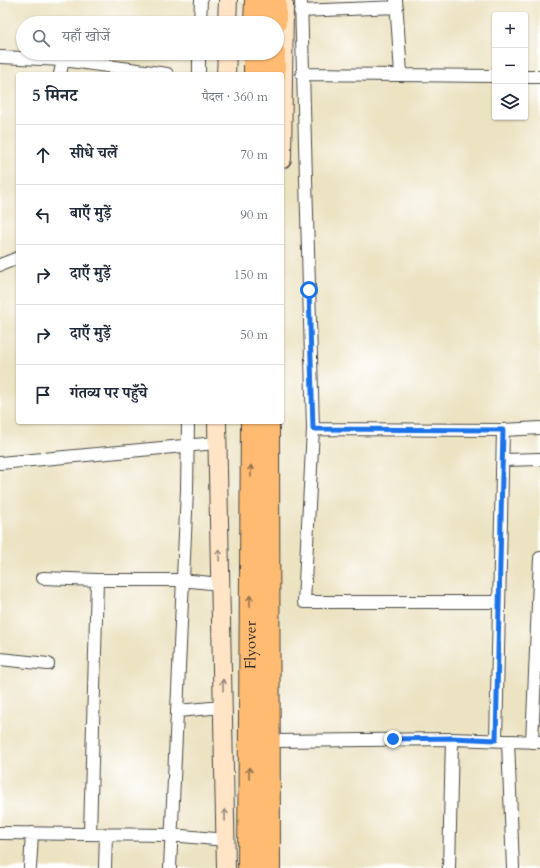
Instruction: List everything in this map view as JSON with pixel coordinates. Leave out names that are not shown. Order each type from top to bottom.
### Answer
[{"type":"highway","points":[[255,16],[256,0]]},
{"type":"highway","points":[[274,16],[275,0]]},
{"type":"highway","points":[[255,60],[255,72]]},
{"type":"highway","points":[[274,60],[274,72]]},
{"type":"highway","name":"Flyover","points":[[248,868],[252,424]]},
{"type":"highway","name":"Flyover","points":[[268,424],[269,868]]},
{"type":"street","points":[[200,16],[201,0]]},
{"type":"street","points":[[228,0],[228,16]]},
{"type":"street","points":[[284,0],[284,16]]},
{"type":"street","points":[[401,74],[397,4],[301,5],[313,429],[304,602],[499,602]]},
{"type":"street","points":[[0,57],[16,58]]},
{"type":"street","points":[[60,72],[63,60],[152,72]]},
{"type":"street","points":[[199,60],[199,72]]},
{"type":"street","points":[[226,72],[227,60]]},
{"type":"street","points":[[283,60],[283,72]]},
{"type":"street","points":[[302,74],[492,76]]},
{"type":"street","points":[[528,77],[540,77]]},
{"type":"street","points":[[0,265],[16,259]]},
{"type":"street","points":[[170,868],[188,424]]},
{"type":"street","points":[[217,424],[216,443],[226,868]]},
{"type":"street","points":[[276,868],[275,741],[278,424]]},
{"type":"street","points":[[313,429],[503,430],[540,428]]},
{"type":"street","points":[[496,740],[503,430]]},
{"type":"street","points":[[0,463],[216,443]]},
{"type":"street","points":[[503,460],[540,459]]},
{"type":"street","points":[[275,741],[452,738],[536,742],[540,558]]},
{"type":"street","points":[[43,578],[97,580],[182,580],[220,584]]},
{"type":"street","points":[[90,834],[97,580]]},
{"type":"street","points":[[0,659],[48,664]]},
{"type":"street","points":[[177,711],[223,707]]},
{"type":"street","points":[[449,868],[452,738]]},
{"type":"street","points":[[508,741],[514,868]]},
{"type":"street","points":[[0,833],[171,835],[226,840]]},
{"type":"street","points":[[30,868],[32,833]]},
{"type":"street","points":[[105,868],[106,834]]},
{"type":"route","points":[[309,290],[313,429],[503,430],[496,740],[452,738],[393,739]]}]
